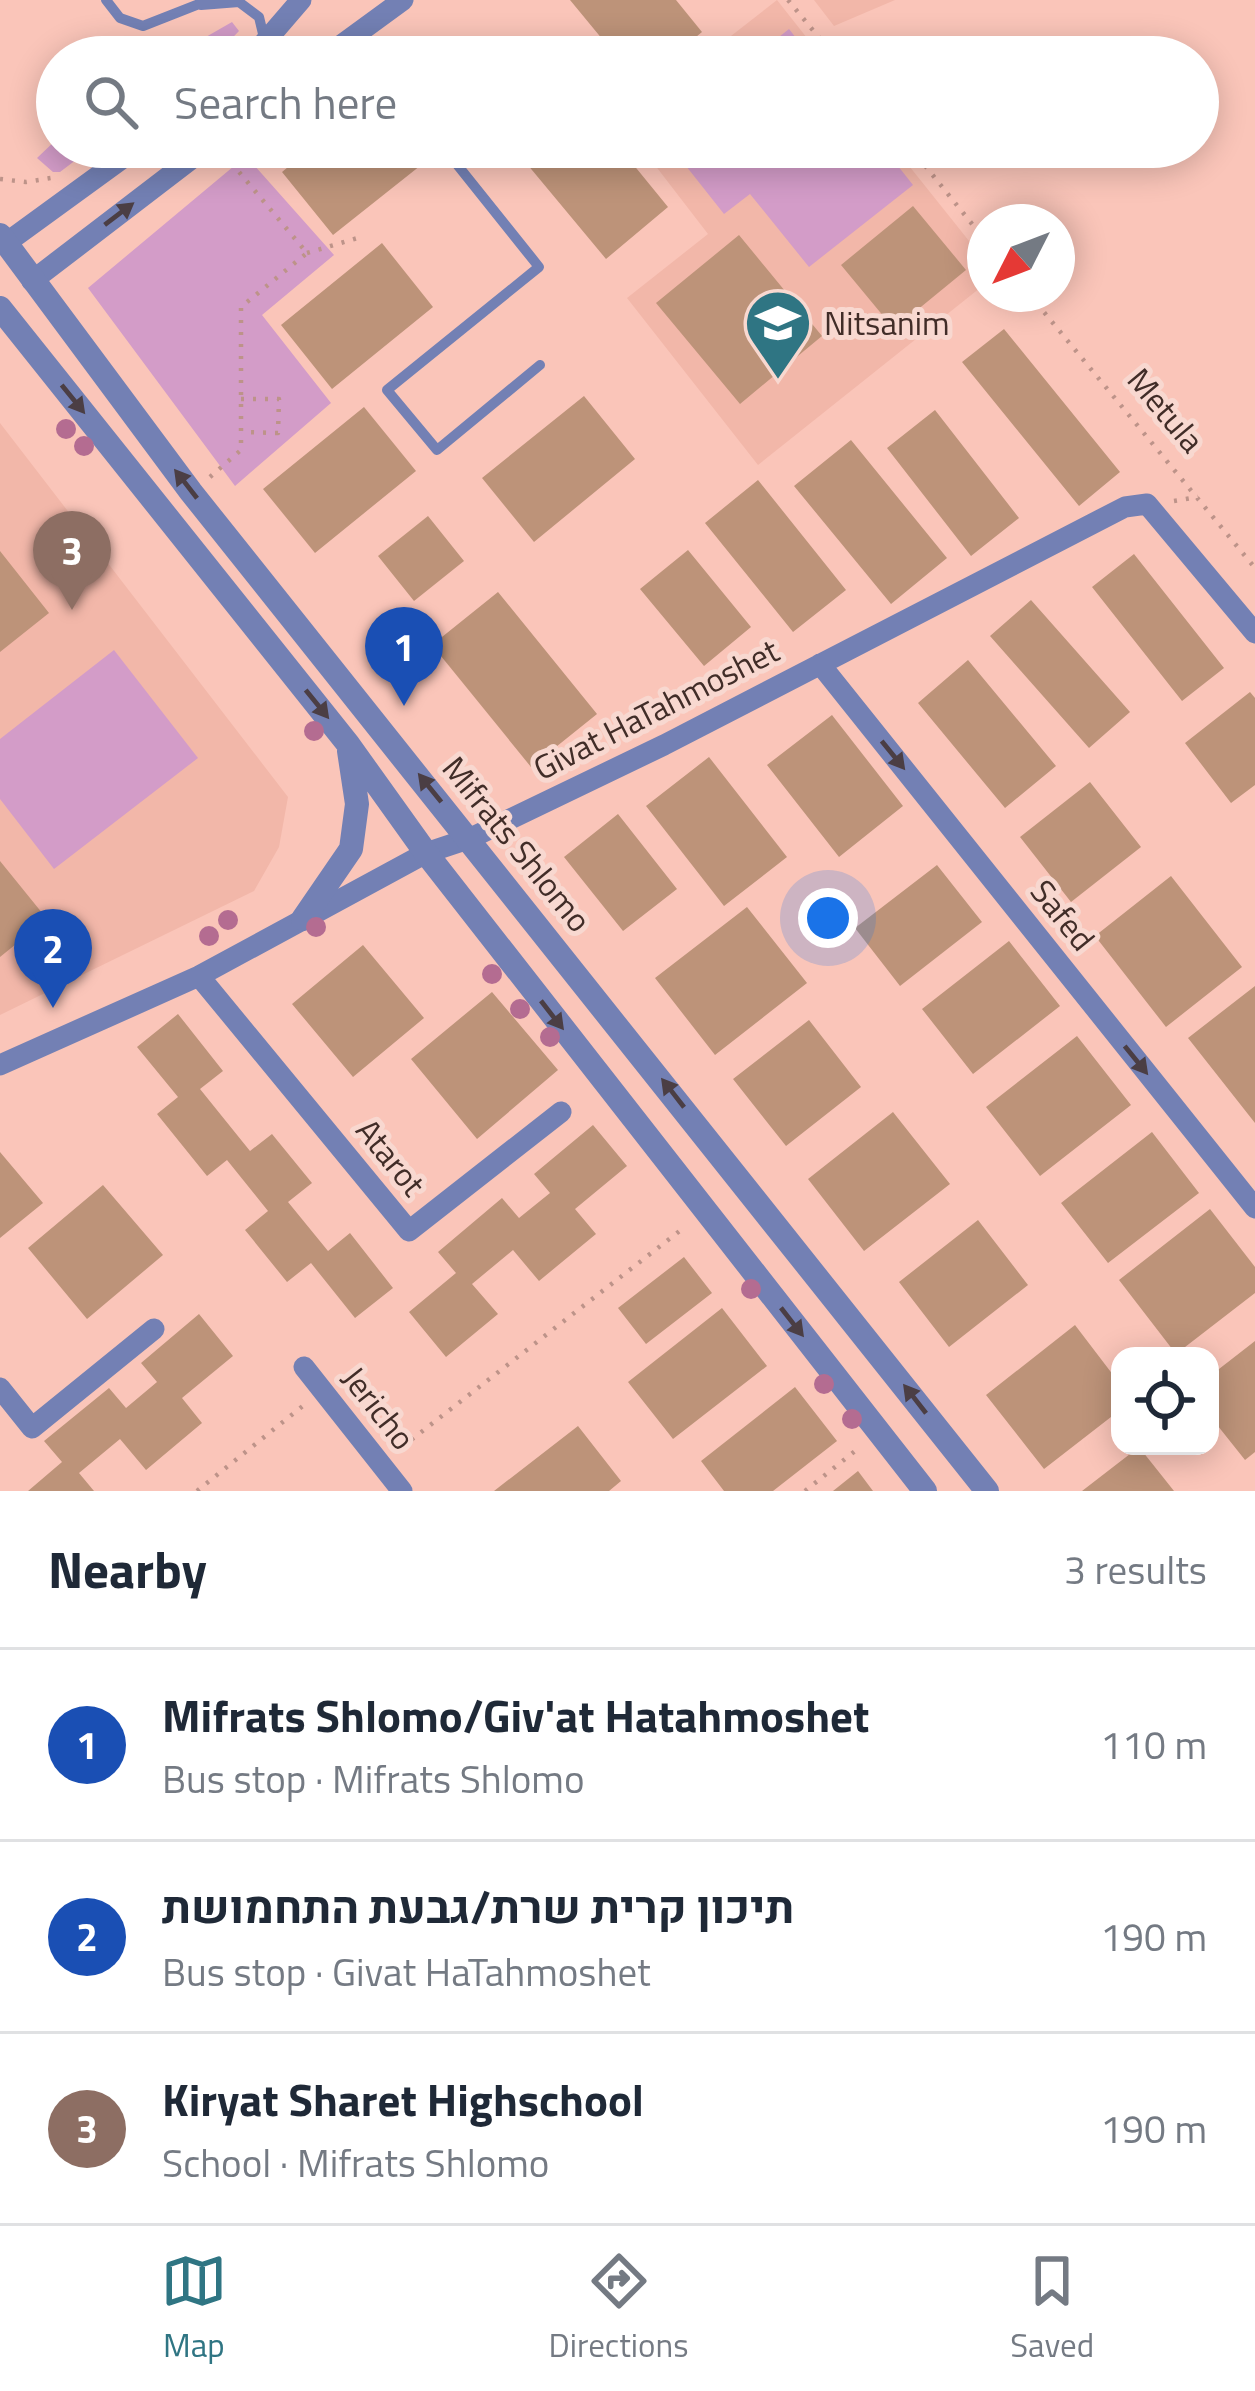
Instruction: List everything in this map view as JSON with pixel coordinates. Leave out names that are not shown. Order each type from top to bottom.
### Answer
[{"type":"street","points":[[271,36],[301,0]]},
{"type":"street","points":[[354,35],[394,3]]},
{"type":"street","points":[[2,242],[108,168]]},
{"type":"street","points":[[180,168],[0,307],[348,744],[426,854],[925,1491]]},
{"type":"street","name":"Mifrats Shlomo","points":[[2,242],[191,492],[987,1491]]},
{"type":"street","points":[[0,336],[33,349]]},
{"type":"street","name":"Givat HaTahmoshet","points":[[0,1065],[199,976],[426,854],[471,838],[1124,507],[1147,504],[1255,633]]},
{"type":"street","name":"Safed","points":[[820,664],[1255,1208]]},
{"type":"street","points":[[303,919],[351,849],[357,804],[348,744]]},
{"type":"street","name":"Atarot","points":[[199,976],[409,1231],[561,1112]]},
{"type":"street","points":[[0,1388],[32,1428],[154,1329]]},
{"type":"street","name":"Jericho","points":[[304,1367],[402,1491]]},
{"type":"lane","points":[[106,0],[120,17],[143,26],[203,3],[238,2],[259,17],[259,36]]},
{"type":"lane","points":[[460,168],[539,267],[388,391],[437,450],[540,365]]},
{"type":"path","points":[[788,0],[818,36]]},
{"type":"path","points":[[236,168],[307,253]]},
{"type":"path","points":[[927,168],[967,218]]},
{"type":"path","points":[[0,178],[26,182],[59,177]]},
{"type":"path","points":[[191,492],[242,450],[242,307],[307,253],[362,237]]},
{"type":"path","name":"Metula","points":[[1044,312],[1255,568]]},
{"type":"path","points":[[242,399],[279,400],[278,433],[242,432]]},
{"type":"path","points":[[380,1463],[705,1211]]},
{"type":"path","points":[[197,1491],[322,1390]]},
{"type":"path","points":[[805,1491],[878,1432]]},
{"type":"shaded area","points":[[777,0],[805,36],[731,36]]},
{"type":"shaded area","points":[[814,0],[895,0],[834,26]]},
{"type":"shaded area","points":[[232,22],[239,31],[234,36],[208,36]]},
{"type":"shaded area","points":[[232,168],[257,168],[334,255],[262,315],[331,403],[235,486],[88,288]]},
{"type":"shaded area","name":"Nitsanim","points":[[657,168],[911,168],[967,238],[967,298],[758,465],[627,298],[708,234]]},
{"type":"shaded area","points":[[688,168],[900,168],[913,185],[809,267],[750,194],[724,214]]},
{"type":"shaded area","points":[[0,423],[288,797],[279,847],[254,891],[0,1015]]},
{"type":"shaded area","points":[[114,650],[198,758],[54,869],[0,799],[0,739]]},
{"type":"building","points":[[570,0],[676,0],[702,32],[697,36],[600,36]]},
{"type":"building","points":[[287,168],[417,168],[333,235],[282,172]]},
{"type":"building","points":[[530,168],[636,168],[668,207],[606,259]]},
{"type":"building","points":[[913,206],[966,270],[894,329],[841,265]]},
{"type":"building","points":[[739,235],[822,336],[740,404],[656,303]]},
{"type":"building","points":[[382,243],[433,307],[332,389],[281,325]]},
{"type":"building","points":[[1004,329],[1120,472],[1079,506],[962,362]]},
{"type":"building","points":[[584,396],[635,459],[534,542],[482,478]]},
{"type":"building","points":[[364,407],[416,471],[315,553],[263,489]]},
{"type":"building","points":[[935,410],[1019,518],[971,556],[887,448]]},
{"type":"building","points":[[851,440],[947,558],[891,604],[794,486]]},
{"type":"building","points":[[758,480],[846,590],[793,632],[705,523]]},
{"type":"building","points":[[428,516],[464,561],[414,601],[378,556]]},
{"type":"building","points":[[688,550],[751,627],[704,666],[640,589]]},
{"type":"building","points":[[0,551],[49,613],[0,652]]},
{"type":"building","points":[[1134,554],[1224,668],[1182,701],[1092,587]]},
{"type":"building","points":[[498,592],[597,714],[531,767],[432,645]]},
{"type":"building","points":[[1031,600],[1130,712],[1089,748],[990,636]]},
{"type":"building","points":[[968,660],[1056,766],[1005,808],[918,703]]},
{"type":"building","points":[[1250,692],[1255,698],[1255,785],[1231,803],[1185,743]]},
{"type":"building","points":[[832,715],[903,806],[839,857],[767,765]]},
{"type":"building","points":[[709,757],[787,857],[724,906],[646,806]]},
{"type":"building","points":[[1090,782],[1141,847],[1071,902],[1020,837]]},
{"type":"building","points":[[618,814],[677,889],[623,931],[564,857]]},
{"type":"building","points":[[0,861],[47,919],[0,957]]},
{"type":"building","points":[[937,865],[982,922],[900,986],[855,928]]},
{"type":"building","points":[[1171,876],[1242,967],[1166,1027],[1095,936]]},
{"type":"building","points":[[747,907],[807,983],[715,1055],[655,978]]},
{"type":"building","points":[[1009,941],[1060,1006],[973,1074],[922,1009]]},
{"type":"building","points":[[363,945],[424,1018],[353,1077],[292,1004]]},
{"type":"building","points":[[1255,986],[1255,1123],[1188,1038]]},
{"type":"building","points":[[492,992],[558,1070],[477,1139],[411,1059]]},
{"type":"building","points":[[178,1014],[223,1071],[200,1089],[250,1151],[272,1134],[312,1183],[288,1202],[328,1251],[350,1233],[393,1288],[355,1318],[311,1263],[287,1282],[245,1230],[268,1211],[227,1160],[207,1176],[157,1114],[178,1097],[137,1047]]},
{"type":"building","points":[[809,1020],[861,1087],[786,1146],[733,1079]]},
{"type":"building","points":[[1077,1036],[1131,1105],[1040,1176],[986,1107]]},
{"type":"building","points":[[893,1112],[950,1184],[864,1251],[808,1179]]},
{"type":"building","points":[[593,1125],[627,1166],[575,1209],[596,1234],[539,1281],[513,1250],[472,1284],[498,1314],[446,1357],[409,1312],[456,1273],[438,1252],[502,1198],[519,1218],[550,1193],[534,1174]]},
{"type":"building","points":[[1152,1132],[1199,1193],[1108,1263],[1061,1203]]},
{"type":"building","points":[[0,1152],[43,1203],[0,1238]]},
{"type":"building","points":[[103,1185],[163,1255],[87,1319],[28,1248]]},
{"type":"building","points":[[1210,1209],[1255,1267],[1255,1293],[1185,1347],[1171,1347],[1119,1280]]},
{"type":"building","points":[[978,1220],[1028,1285],[949,1347],[899,1282]]},
{"type":"building","points":[[684,1257],[712,1293],[646,1344],[618,1308]]},
{"type":"building","points":[[722,1308],[767,1366],[673,1439],[628,1382]]},
{"type":"building","points":[[199,1314],[233,1356],[182,1398],[202,1423],[146,1470],[120,1439],[79,1473],[94,1491],[28,1491],[62,1462],[44,1441],[109,1388],[126,1408],[157,1382],[141,1363]]},
{"type":"building","points":[[1075,1325],[1111,1372],[1111,1417],[1044,1469],[986,1395]]},
{"type":"building","points":[[1255,1341],[1255,1452],[1245,1460],[1219,1427],[1219,1369]]},
{"type":"building","points":[[795,1387],[837,1441],[773,1491],[724,1491],[701,1461]]},
{"type":"building","points":[[578,1426],[621,1481],[609,1491],[494,1491]]},
{"type":"building","points":[[1129,1455],[1145,1455],[1174,1491],[1082,1491]]},
{"type":"building","points":[[858,1471],[873,1491],[833,1491]]},
{"type":"place","name":"Nitsanim","points":[[778,382]]},
{"type":"place","name":"Kiryat Sharet Highschool","points":[[72,610]]},
{"type":"place","name":"Mifrats Shlomo/Giv'at Hatahmoshet","points":[[404,706]]},
{"type":"place","name":"תיכון קרית שרת/גבעת התחמושת","points":[[53,1008]]}]
